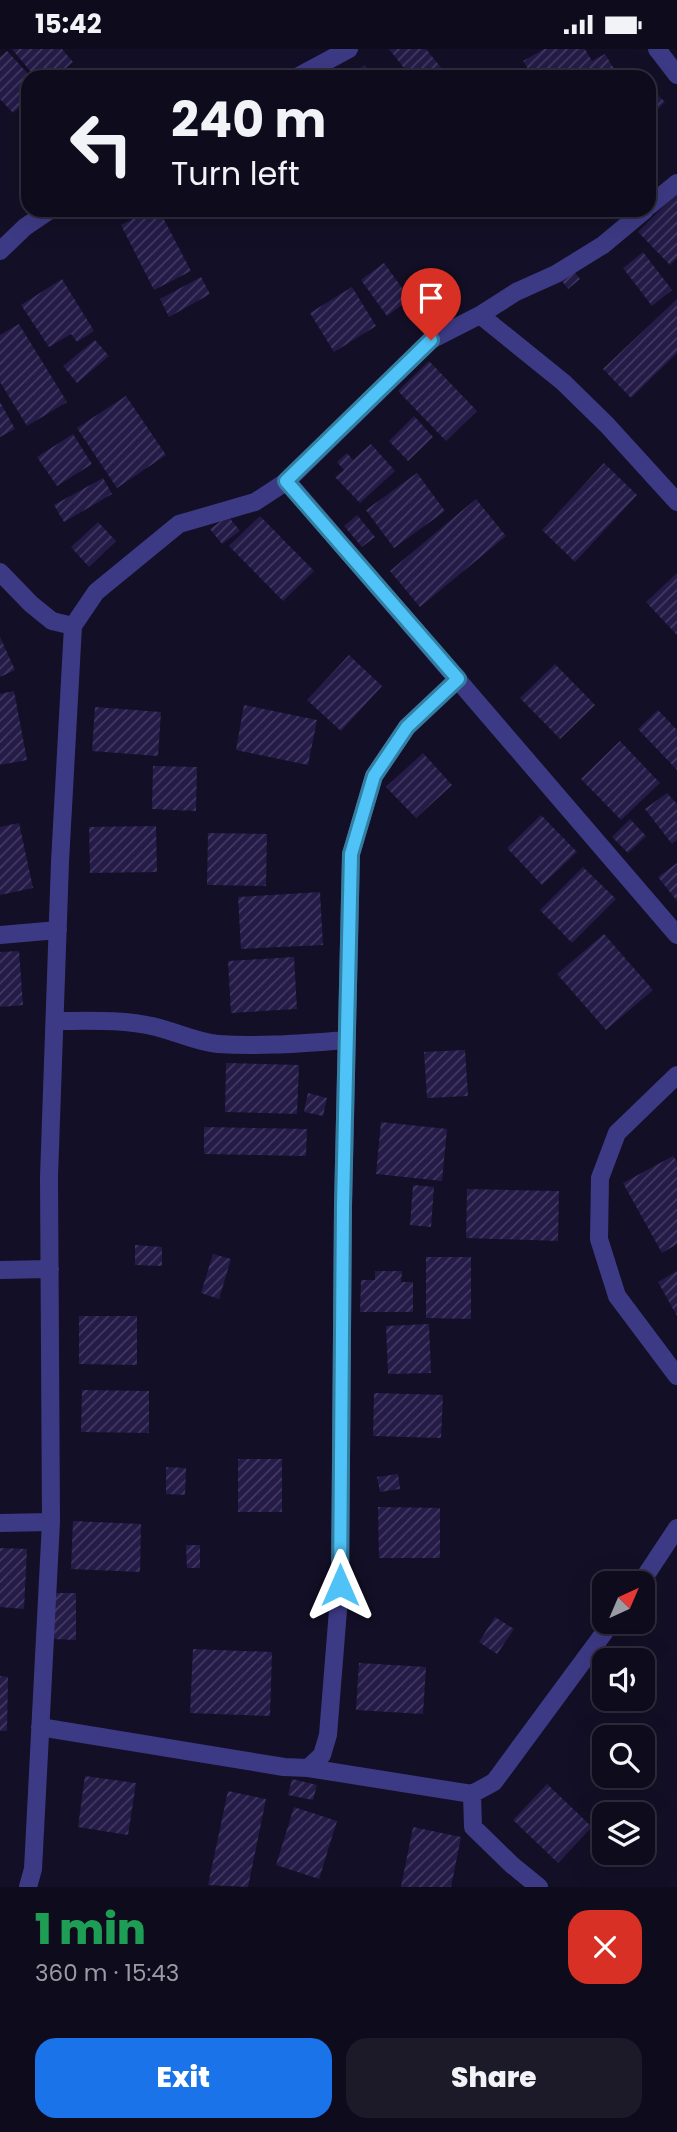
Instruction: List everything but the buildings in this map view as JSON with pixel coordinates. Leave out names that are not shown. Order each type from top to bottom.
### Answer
[{"type":"street","points":[[310,70],[349,49]]},
{"type":"street","points":[[657,49],[677,75]]},
{"type":"street","points":[[656,200],[677,183]]},
{"type":"street","points":[[0,251],[40,217]]},
{"type":"street","points":[[28,1887],[33,1868],[51,1522],[49,1177],[73,626],[96,592],[179,524],[255,502],[286,481],[431,340],[480,315],[516,292],[556,274],[603,245],[637,217]]},
{"type":"street","points":[[480,315],[563,382],[607,425],[677,502]]},
{"type":"street","points":[[286,481],[677,935]]},
{"type":"street","points":[[0,572],[52,621],[73,626]]},
{"type":"street","points":[[308,1768],[322,1755],[328,1735],[340,1585],[351,854],[374,776],[407,727],[458,679]]},
{"type":"street","points":[[0,935],[58,930]]},
{"type":"street","points":[[55,1021],[118,1021],[155,1027],[194,1040],[217,1044],[293,1044],[347,1040]]},
{"type":"street","points":[[677,1075],[617,1133],[600,1178],[599,1239],[617,1296],[677,1376]]},
{"type":"street","points":[[0,1270],[50,1269]]},
{"type":"street","points":[[0,1523],[51,1522]]},
{"type":"street","points":[[649,1571],[677,1528]]},
{"type":"street","points":[[40,1727],[284,1767],[308,1768],[472,1794],[494,1782],[602,1635]]},
{"type":"street","points":[[472,1794],[473,1827],[539,1887]]},
{"type":"route","points":[[340,1585],[343,1206],[351,854],[374,776],[407,727],[458,679],[286,481],[431,340]]}]
